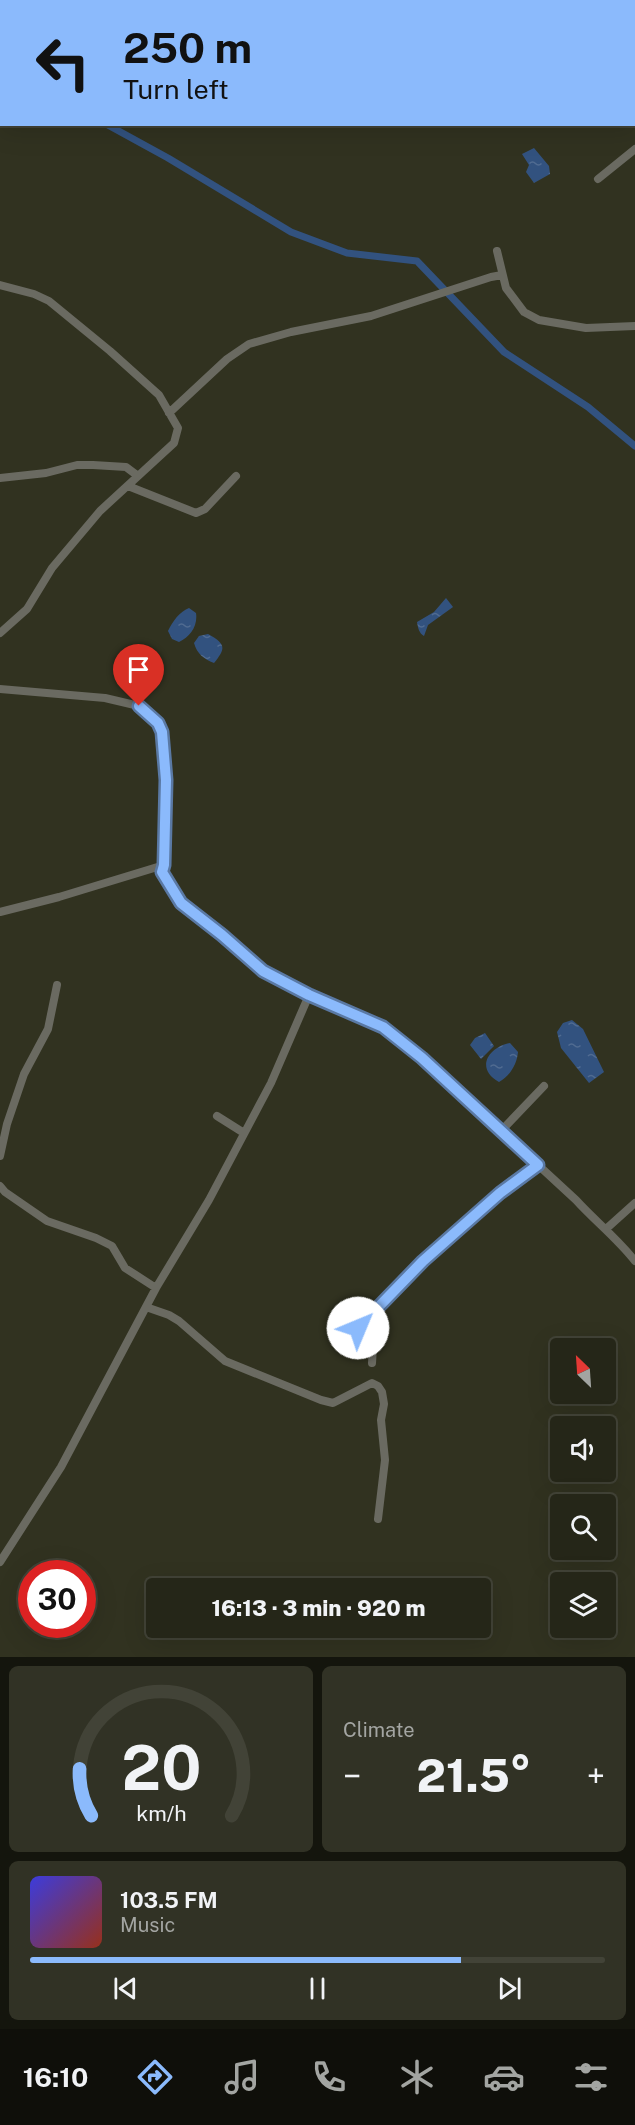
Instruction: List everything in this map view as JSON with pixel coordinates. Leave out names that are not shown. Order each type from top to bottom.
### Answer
[{"type":"street","points":[[598,179],[635,148]]},
{"type":"street","points":[[498,251],[506,288],[524,312],[539,320],[585,328],[635,326]]},
{"type":"street","points":[[169,413],[227,359],[249,344],[291,332],[370,316],[502,275]]},
{"type":"street","points":[[0,285],[34,294],[49,301],[159,395],[178,428],[174,443],[100,511],[52,568],[27,609],[0,633]]},
{"type":"street","points":[[0,478],[46,473],[77,465],[126,467],[138,476]]},
{"type":"street","points":[[129,486],[196,513],[205,508],[236,476]]},
{"type":"street","points":[[0,690],[105,698],[139,706],[152,716],[162,732],[166,780],[162,872],[181,903],[263,971],[309,995],[383,1027],[422,1058],[576,1200],[635,1261]]},
{"type":"street","points":[[0,912],[59,897],[164,865]]},
{"type":"street","points":[[0,1156],[7,1124],[24,1074],[48,1029],[57,985]]},
{"type":"street","points":[[0,1562],[61,1467],[156,1288],[209,1200],[271,1083],[309,995]]},
{"type":"street","points":[[500,1132],[544,1086]]},
{"type":"street","points":[[217,1116],[244,1133]]},
{"type":"street","points":[[372,1363],[374,1347],[358,1326],[423,1261],[500,1193],[538,1165]]},
{"type":"street","points":[[0,1186],[5,1192],[47,1221],[112,1246],[125,1268],[156,1288]]},
{"type":"street","points":[[606,1229],[635,1203]]},
{"type":"street","points":[[146,1307],[179,1321],[225,1361],[321,1400],[333,1402],[372,1383],[378,1386],[382,1392],[384,1404],[381,1420],[385,1460],[378,1519]]},
{"type":"water","points":[[534,148],[549,166],[550,174],[534,183],[526,172],[529,165],[522,154]]},
{"type":"water","points":[[446,598],[453,607],[428,625],[424,636],[417,622],[434,612]]},
{"type":"water","points":[[189,608],[196,613],[196,622],[190,634],[179,642],[172,639],[168,631],[177,617]]},
{"type":"water","points":[[208,634],[222,647],[221,654],[214,663],[201,656],[194,643],[199,636]]},
{"type":"water","points":[[572,1020],[583,1029],[604,1072],[589,1083],[561,1048],[557,1032],[563,1023]]},
{"type":"water","points":[[485,1033],[494,1046],[481,1059],[470,1045],[475,1038]]},
{"type":"water","points":[[510,1043],[518,1052],[516,1061],[510,1073],[499,1082],[488,1071],[487,1059],[496,1049]]},
{"type":"waterway","points":[[110,126],[168,158],[291,232],[347,253],[417,261],[504,352],[588,407],[635,446]]},
{"type":"route","points":[[139,706],[152,716],[162,732],[166,780],[162,872],[181,903],[263,971],[309,995],[383,1027],[422,1058],[480,1114],[538,1165],[500,1193],[423,1261],[358,1328]]}]
